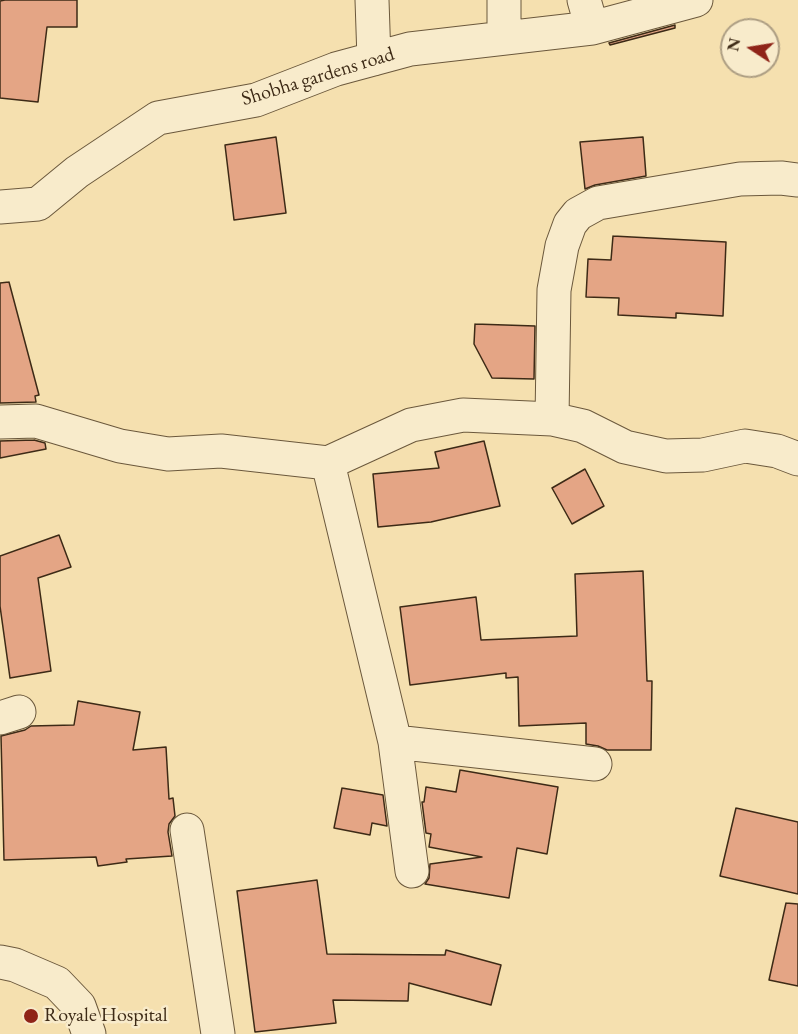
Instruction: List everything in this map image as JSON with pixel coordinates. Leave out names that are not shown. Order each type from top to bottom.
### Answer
[{"type":"street","points":[[372,0],[374,59]]},
{"type":"street","points":[[504,0],[504,38]]},
{"type":"street","name":"Shobha gardens road","points":[[0,207],[38,204],[77,172],[158,118],[256,100],[336,69],[410,49],[504,38],[588,14],[696,0]]},
{"type":"street","points":[[552,419],[554,290],[562,246],[570,224],[578,214],[598,203],[740,179],[798,180]]},
{"type":"street","points":[[0,422],[36,422],[120,446],[168,454],[221,451],[328,463],[411,426],[463,415],[552,419],[583,426],[625,447],[666,456],[703,454],[745,446],[777,451],[798,459]]},
{"type":"street","points":[[328,463],[394,742],[412,871]]},
{"type":"street","points":[[394,742],[596,764]]},
{"type":"street","points":[[187,830],[218,1034]]},
{"type":"street","points":[[0,962],[15,965],[57,982],[79,1006],[89,1034]]},
{"type":"building","points":[[77,0],[77,27],[47,27],[38,102],[0,98],[0,1]]},
{"type":"building","points":[[675,25],[675,28],[610,45],[609,43]]},
{"type":"building","points":[[276,137],[286,213],[234,220],[225,145]]},
{"type":"building","points":[[643,137],[646,176],[595,185],[585,189],[580,142]]},
{"type":"building","points":[[613,236],[726,242],[723,316],[676,313],[676,318],[618,315],[619,298],[586,297],[588,259],[611,260]]},
{"type":"building","points":[[9,282],[39,395],[35,396],[36,402],[0,403],[0,283]]},
{"type":"building","points":[[475,324],[535,326],[534,379],[492,378],[474,344]]},
{"type":"building","points":[[34,440],[45,443],[46,449],[0,458],[0,441]]},
{"type":"building","points":[[484,441],[500,506],[431,522],[378,527],[373,474],[439,468],[435,452]]},
{"type":"building","points":[[585,469],[604,506],[572,524],[552,488]]},
{"type":"building","points":[[59,535],[71,567],[38,578],[51,671],[10,678],[0,606],[0,556]]},
{"type":"building","points":[[643,571],[647,681],[652,681],[651,750],[607,750],[586,744],[586,723],[519,726],[518,677],[506,678],[506,673],[410,685],[400,607],[476,597],[481,640],[577,636],[575,574]]},
{"type":"building","points":[[78,701],[140,712],[133,750],[166,747],[169,799],[173,798],[175,816],[169,824],[168,832],[172,856],[126,859],[127,862],[98,866],[96,857],[4,860],[1,736],[25,730],[31,726],[74,725]]},
{"type":"building","points":[[460,770],[558,787],[547,854],[517,848],[509,898],[425,884],[429,878],[430,864],[482,857],[429,847],[431,834],[426,833],[422,802],[424,802],[426,787],[456,792]]},
{"type":"building","points":[[342,788],[383,795],[387,826],[372,823],[370,835],[334,828]]},
{"type":"building","points":[[736,808],[798,822],[798,894],[720,876]]},
{"type":"building","points":[[317,880],[327,954],[445,955],[446,950],[501,965],[491,1005],[409,983],[408,1001],[333,1000],[336,1023],[255,1032],[237,891]]},
{"type":"building","points":[[786,903],[798,904],[798,986],[769,980]]},
{"type":"place","name":"Royale Hospital","points":[[31,1016]]}]
